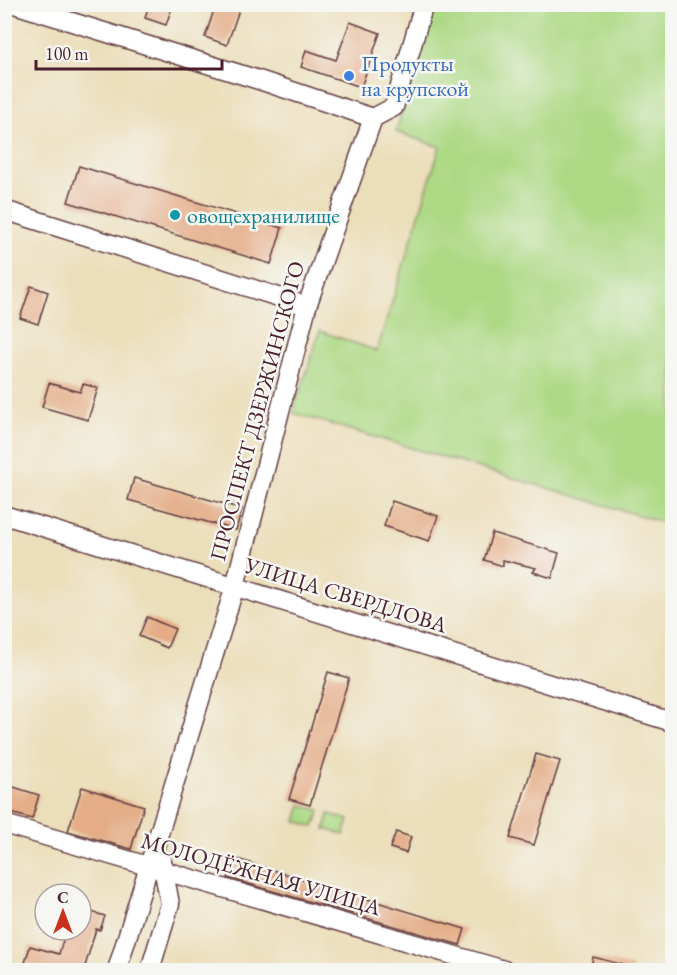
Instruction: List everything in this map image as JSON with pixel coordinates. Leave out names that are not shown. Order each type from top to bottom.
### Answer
[{"type":"street","points":[[14,4],[373,118],[394,107],[424,4]]},
{"type":"street","name":"ПРОСПЕКТ ДЗЕРЖИНСКОГО","points":[[150,970],[170,904],[157,869],[155,843],[236,586],[308,306],[373,118]]},
{"type":"street","points":[[4,210],[308,306]]},
{"type":"street","name":"УЛИЦА СВЕРДЛОВА","points":[[4,514],[672,722]]},
{"type":"street","name":"МОЛОДЁЖНАЯ УЛИЦА","points":[[4,824],[504,970]]},
{"type":"street","points":[[117,970],[157,869]]},
{"type":"green space","points":[[432,5],[672,5],[672,525],[293,413],[320,331],[377,351],[440,147],[396,132]]},
{"type":"green space","points":[[301,805],[320,810],[314,827],[296,821]]},
{"type":"green space","points":[[329,814],[349,820],[344,835],[325,829]]},
{"type":"building","points":[[149,4],[173,4],[166,25],[145,18]]},
{"type":"building","points":[[216,4],[241,4],[227,45],[205,37]]},
{"type":"building","points":[[350,22],[380,33],[361,87],[301,67],[306,50],[336,60]]},
{"type":"building","name":"овощехранилище","points":[[79,166],[282,228],[271,264],[68,202]]},
{"type":"building","points":[[31,286],[48,292],[38,324],[20,318]]},
{"type":"building","points":[[49,383],[80,392],[83,384],[98,388],[88,420],[42,407]]},
{"type":"building","points":[[134,478],[242,509],[236,530],[128,500]]},
{"type":"building","points":[[392,501],[438,516],[429,541],[384,526]]},
{"type":"building","points":[[492,533],[559,553],[552,578],[533,572],[536,568],[503,560],[503,566],[484,560]]},
{"type":"building","points":[[147,617],[175,629],[167,648],[139,636]]},
{"type":"building","points":[[328,672],[349,678],[310,805],[289,799]]},
{"type":"building","points":[[536,754],[560,761],[534,845],[510,838]]},
{"type":"building","points":[[4,784],[39,795],[32,819],[4,811]]},
{"type":"building","points":[[82,787],[144,806],[131,849],[68,831]]},
{"type":"building","points":[[396,832],[411,837],[406,853],[390,848]]},
{"type":"building","points":[[234,858],[465,929],[460,945],[228,878]]},
{"type":"building","points":[[93,912],[105,916],[100,930],[96,929],[93,939]]},
{"type":"building","points":[[62,942],[92,942],[84,970],[51,970],[25,963],[30,946],[59,954]]},
{"type":"building","points":[[593,957],[632,967],[632,970],[590,970]]},
{"type":"place","name":"Продукты на крупской","points":[[349,76]]},
{"type":"place","name":"овощехранилище","points":[[175,215]]}]
